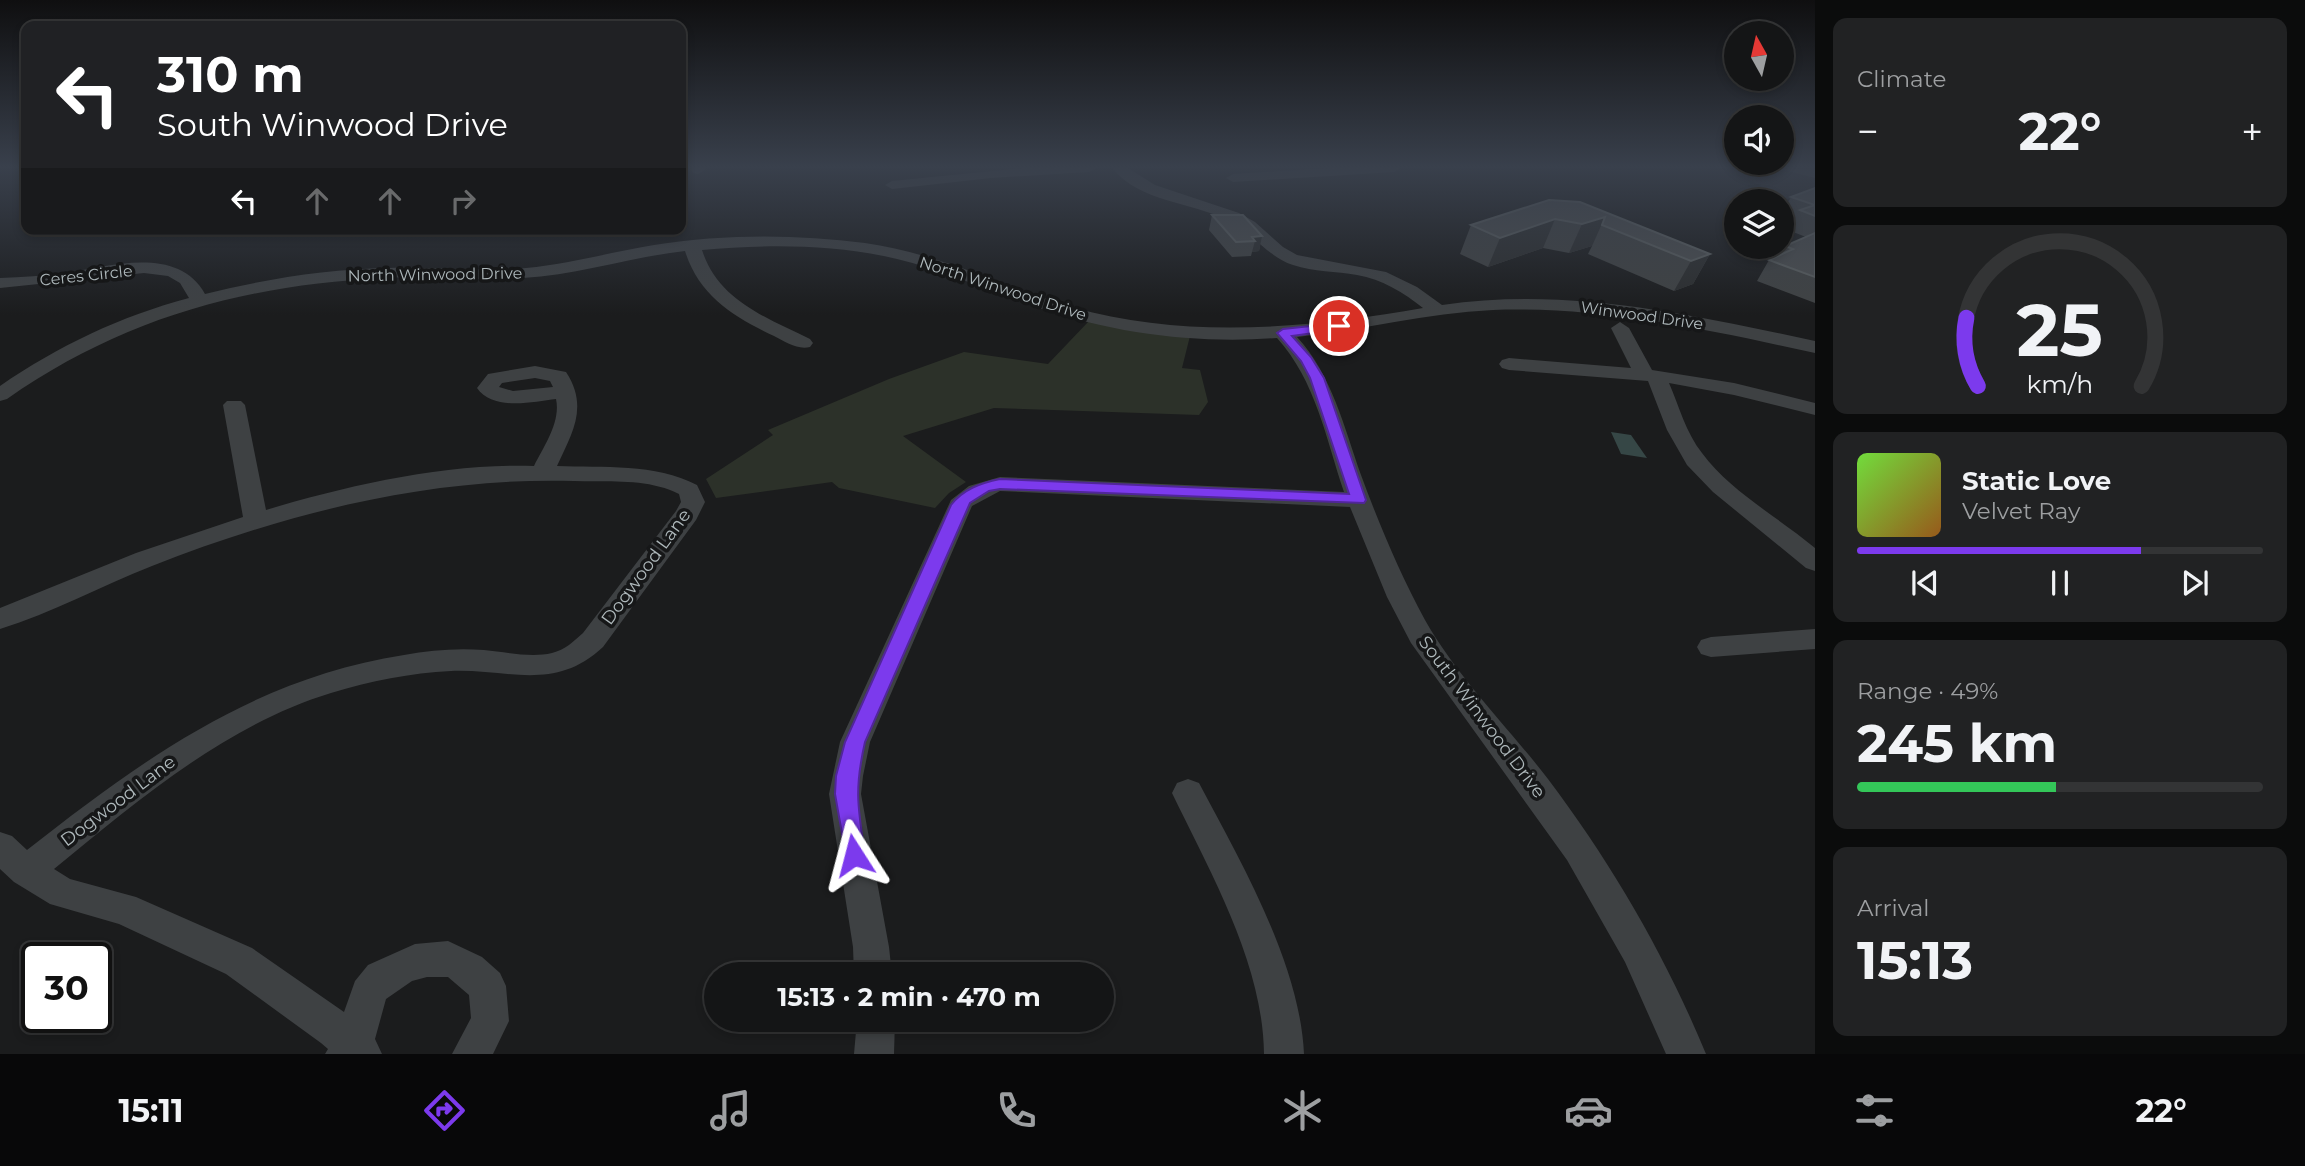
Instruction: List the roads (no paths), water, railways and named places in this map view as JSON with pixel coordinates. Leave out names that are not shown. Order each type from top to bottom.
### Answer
[{"type":"street","points":[[1235,217],[1259,233],[1279,254],[1298,261],[1360,270],[1385,277],[1407,287],[1438,310]]},
{"type":"street","name":"North Winwood Drive","points":[[686,231],[722,231],[747,242]]},
{"type":"street","name":"North Winwood Drive","points":[[642,253],[668,235]]},
{"type":"street","name":"North Winwood Drive","points":[[0,395],[9,381],[94,338],[200,302],[256,289],[324,278],[388,273],[525,273],[692,246],[747,242],[839,245],[898,254],[950,268],[1053,307],[1143,327],[1206,333],[1283,333],[1468,307]]},
{"type":"street","points":[[692,246],[698,271],[717,294],[744,312],[803,343]]},
{"type":"street","name":"Ceres Circle","points":[[0,283],[43,281],[122,270],[153,270],[186,279],[200,302]]},
{"type":"street","name":"Winwood Drive","points":[[1468,307],[1531,304],[1622,310],[1691,321],[1815,347]]},
{"type":"street","points":[[1620,328],[1651,376],[1688,448],[1705,471],[1815,562]]},
{"type":"street","name":"South Winwood Drive","points":[[1283,333],[1306,359],[1317,378],[1358,500],[1398,595],[1427,647],[1535,787],[1588,865],[1640,955],[1686,1054]]},
{"type":"street","points":[[1509,364],[1651,376],[1723,387],[1815,409]]},
{"type":"street","points":[[542,473],[562,432],[569,410],[565,393]]},
{"type":"street","points":[[234,405],[256,521]]},
{"type":"street","name":"Dogwood Lane","points":[[0,619],[129,565],[256,521],[382,490],[442,480],[542,473],[594,474],[675,482],[689,490],[693,502],[687,514],[582,653],[565,662],[546,667],[466,660],[435,661],[371,671],[310,688],[236,721],[162,765],[26,871]]},
{"type":"street","points":[[872,962],[850,832],[845,794],[847,776],[855,742],[959,505],[967,496],[984,487],[1000,484],[1358,500]]},
{"type":"street","points":[[1711,647],[1815,639]]},
{"type":"street","points":[[1188,793],[1247,907],[1265,959],[1284,1038],[1284,1054]]},
{"type":"street","points":[[0,846],[26,871],[62,892],[124,909],[239,961],[335,1028],[353,1051]]},
{"type":"street","points":[[353,1051],[369,991],[398,966],[445,958],[465,965],[487,986],[490,1021],[472,1054]]},
{"type":"street","points":[[874,1054],[875,1032]]}]
